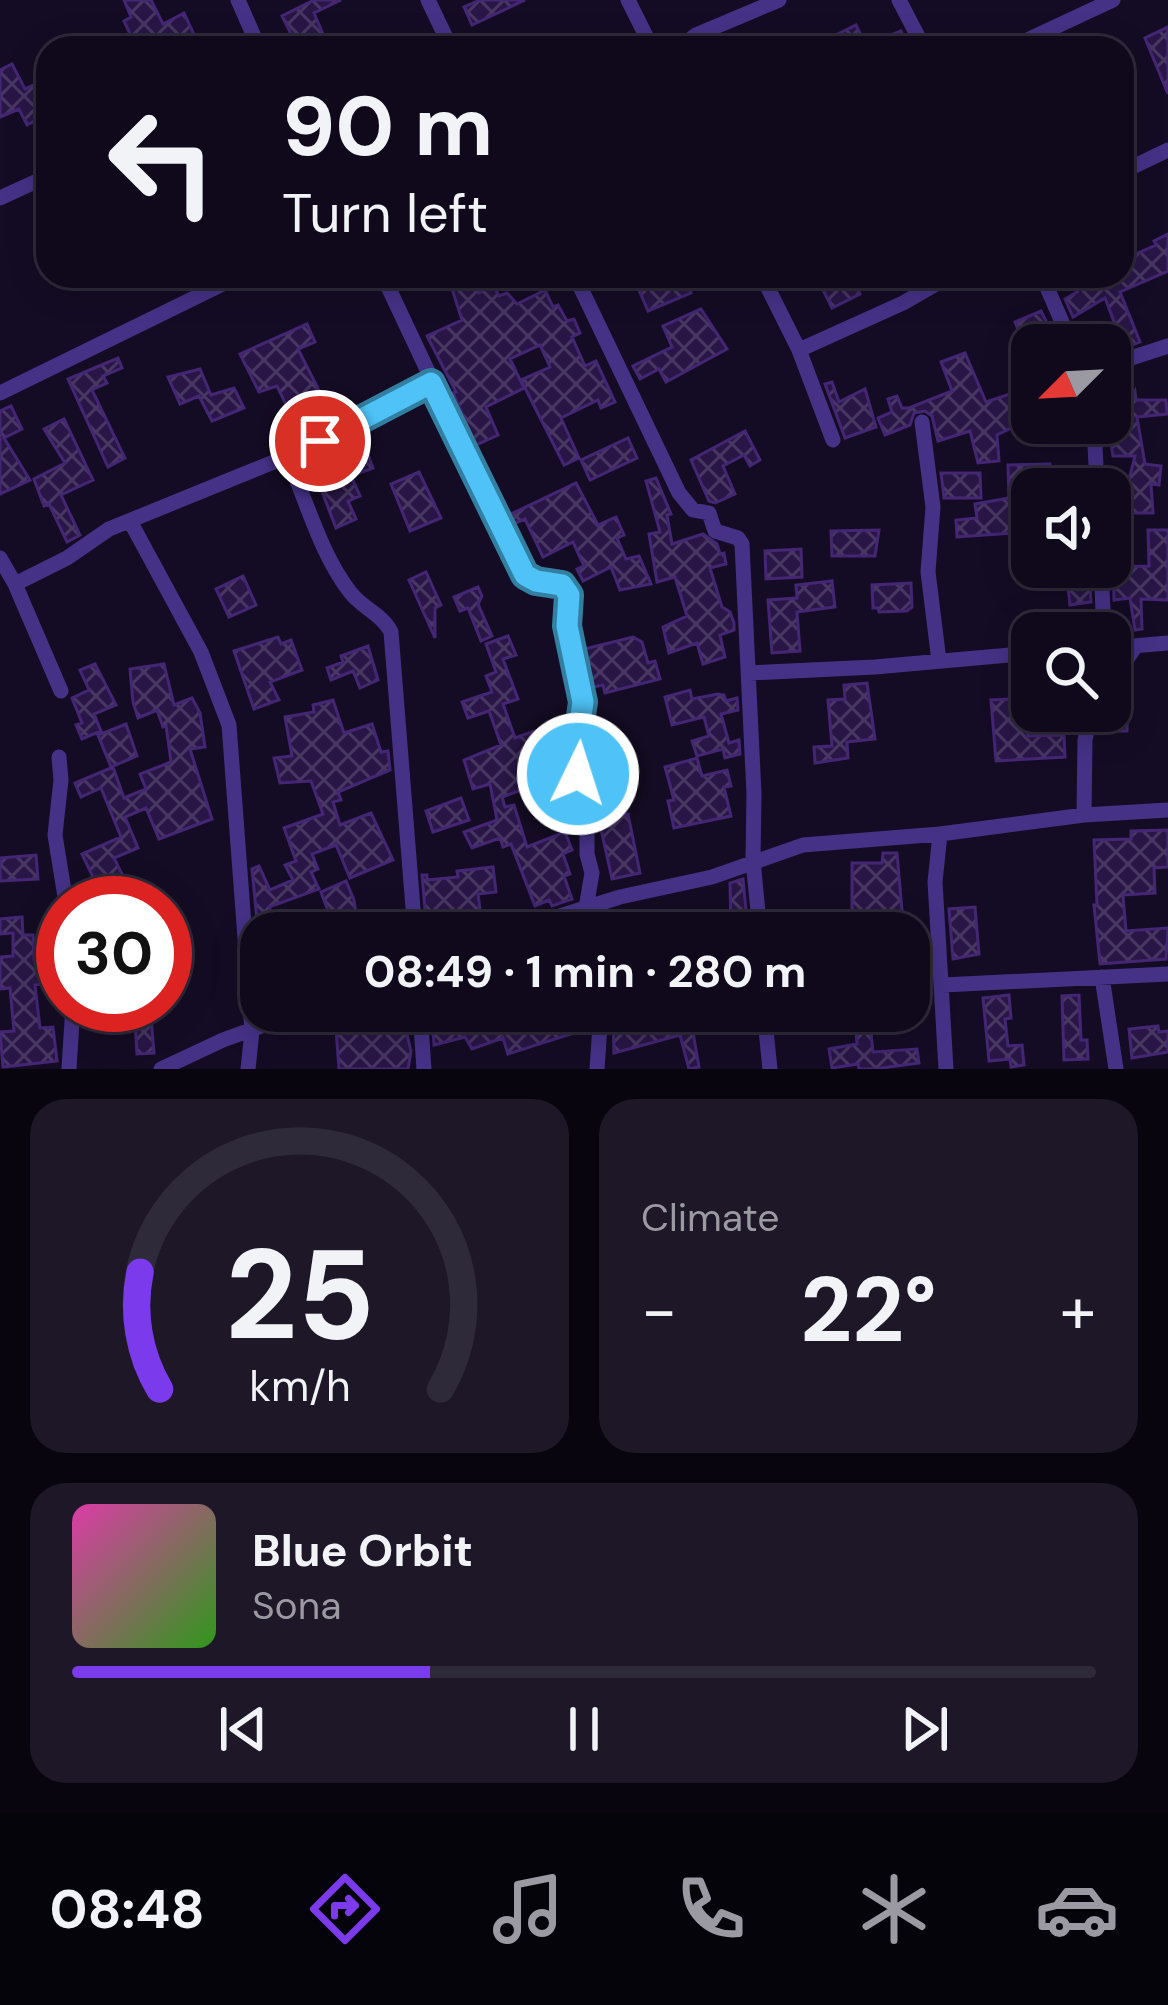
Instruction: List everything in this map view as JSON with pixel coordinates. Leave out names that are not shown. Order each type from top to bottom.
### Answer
[{"type":"street","points":[[238,0],[254,36]]},
{"type":"street","points":[[428,0],[445,36]]},
{"type":"street","points":[[628,0],[646,36]]},
{"type":"street","points":[[695,36],[779,0]]},
{"type":"street","points":[[899,0],[918,36]]},
{"type":"street","points":[[1036,36],[1113,0]]},
{"type":"street","points":[[1134,167],[1168,151]]},
{"type":"street","points":[[0,198],[36,182]]},
{"type":"street","points":[[0,393],[214,288]]},
{"type":"street","points":[[388,288],[525,575],[562,585],[569,595],[567,626],[583,702],[576,767],[587,806],[592,873],[585,912]]},
{"type":"street","points":[[580,288],[679,493],[693,510],[709,513],[715,531],[738,538],[742,544],[758,912]]},
{"type":"street","points":[[768,288],[799,350],[833,440]]},
{"type":"street","points":[[799,350],[929,288]]},
{"type":"street","points":[[1047,288],[1063,324]]},
{"type":"street","points":[[1131,358],[1168,346]]},
{"type":"street","points":[[15,584],[130,521],[287,465],[298,452],[431,383]]},
{"type":"street","points":[[922,422],[933,507],[928,572],[939,661]]},
{"type":"street","points":[[287,465],[334,568],[354,597],[382,618],[391,632],[413,912]]},
{"type":"street","points":[[130,521],[201,652],[229,725],[243,912]]},
{"type":"street","points":[[0,558],[61,691]]},
{"type":"street","points":[[1131,646],[1168,643]]},
{"type":"street","points":[[1131,653],[1136,646]]},
{"type":"street","points":[[749,673],[1011,655]]},
{"type":"street","points":[[1084,815],[1087,732]]},
{"type":"street","points":[[59,757],[55,835],[62,876]]},
{"type":"street","points":[[572,912],[712,877],[803,845],[1168,810]]},
{"type":"street","points":[[940,835],[935,882],[946,1069]]},
{"type":"street","points":[[943,985],[1168,974]]},
{"type":"street","points":[[1102,977],[1116,1069]]},
{"type":"street","points":[[69,1069],[71,1032]]},
{"type":"street","points":[[161,1069],[250,1032]]},
{"type":"street","points":[[248,1069],[252,1032]]},
{"type":"street","points":[[421,1032],[424,1069]]},
{"type":"street","points":[[597,1069],[600,1032]]},
{"type":"street","points":[[766,1032],[770,1069]]},
{"type":"building","points":[[124,0],[151,0],[163,24],[184,13],[195,36],[131,36],[124,21],[131,17]]},
{"type":"building","points":[[314,0],[341,0],[314,13],[324,36],[292,36],[282,16]]},
{"type":"building","points":[[480,0],[525,0],[472,25],[464,7]]},
{"type":"building","points":[[856,25],[862,36],[834,36]]},
{"type":"building","points":[[1168,27],[1168,94],[1145,38]]},
{"type":"building","points":[[12,64],[25,89],[36,84],[36,120],[27,125],[19,109],[0,117],[0,70]]},
{"type":"building","points":[[1168,234],[1168,271],[1134,286],[1134,255],[1156,245],[1154,241]]},
{"type":"building","points":[[477,288],[479,293],[495,288],[499,296],[507,293],[517,304],[545,290],[567,321],[574,319],[580,333],[572,337],[585,366],[596,361],[615,402],[601,408],[598,400],[561,418],[579,458],[564,465],[521,380],[550,367],[540,345],[510,359],[524,388],[486,407],[498,435],[476,445],[427,336],[462,320],[452,289]]},
{"type":"building","points":[[638,288],[689,288],[691,293],[648,311]]},
{"type":"building","points":[[822,288],[857,288],[860,294],[832,308]]},
{"type":"building","points":[[1075,288],[1129,288],[1120,292],[1140,342],[1131,345],[1131,324],[1115,324],[1105,298],[1073,317],[1065,299],[1077,292]]},
{"type":"building","points":[[701,309],[727,349],[666,382],[659,369],[640,379],[633,366],[672,347],[663,326]]},
{"type":"building","points":[[1041,311],[1048,324],[1016,324]]},
{"type":"building","points":[[307,324],[315,342],[298,349],[332,416],[317,424],[311,412],[294,421],[277,386],[259,392],[240,354]]},
{"type":"building","points":[[965,353],[986,402],[1011,394],[1011,428],[997,435],[999,461],[978,463],[970,431],[938,441],[932,416],[925,411],[914,413],[910,425],[885,435],[878,418],[892,412],[888,399],[897,396],[902,408],[909,408],[952,391],[941,362]]},
{"type":"building","points":[[118,358],[122,368],[103,376],[107,383],[92,390],[125,458],[108,467],[68,379]]},
{"type":"building","points":[[200,369],[211,395],[234,388],[244,408],[212,421],[199,396],[180,404],[168,377]]},
{"type":"building","points":[[832,382],[839,402],[865,389],[876,427],[845,438],[825,384]]},
{"type":"building","points":[[1135,392],[1136,400],[1166,400],[1167,414],[1137,417],[1145,464],[1161,466],[1159,485],[1151,484],[1153,513],[1131,513],[1135,456],[1113,456],[1111,444],[1131,444]]},
{"type":"building","points":[[11,406],[22,429],[4,438],[30,480],[0,494],[0,411]]},
{"type":"building","points":[[64,419],[93,480],[61,495],[80,535],[67,542],[49,504],[44,506],[34,479],[65,463],[44,429]]},
{"type":"building","points":[[745,431],[760,460],[750,466],[744,455],[723,466],[735,494],[709,501],[691,460]]},
{"type":"building","points":[[628,438],[637,458],[590,480],[581,460]]},
{"type":"building","points":[[363,441],[373,468],[351,476],[360,496],[348,501],[356,519],[336,528],[316,476],[350,459],[345,448]]},
{"type":"building","points":[[1050,464],[1050,468],[1011,468],[1011,533],[957,537],[956,520],[977,518],[975,504],[1009,498],[1008,465]]},
{"type":"building","points":[[419,472],[441,518],[410,531],[391,484]]},
{"type":"building","points":[[941,473],[980,473],[981,498],[944,498]]},
{"type":"building","points":[[656,478],[671,514],[667,515],[672,544],[703,534],[724,553],[726,564],[710,568],[734,630],[720,635],[725,657],[703,664],[697,643],[669,653],[663,627],[687,616],[675,577],[657,582],[649,534],[660,532],[646,481]]},
{"type":"building","points":[[576,483],[598,525],[616,517],[624,535],[617,538],[626,559],[639,556],[651,584],[620,590],[611,567],[583,581],[577,569],[584,566],[573,542],[543,557],[525,519],[513,524],[509,515]]},
{"type":"building","points":[[879,530],[875,556],[832,556],[831,531]]},
{"type":"building","points":[[1148,530],[1168,530],[1167,600],[1141,599],[1142,629],[1135,630],[1130,598],[1114,600],[1114,588],[1131,588],[1131,566],[1149,566]]},
{"type":"building","points":[[801,549],[802,577],[766,579],[765,551]]},
{"type":"building","points":[[426,572],[441,605],[435,608],[435,638],[409,580]]},
{"type":"building","points":[[243,576],[256,605],[229,617],[216,589]]},
{"type":"building","points":[[832,581],[835,607],[797,612],[800,651],[772,653],[768,600],[797,598],[796,585]]},
{"type":"building","points":[[911,583],[912,607],[907,611],[873,608],[872,585]]},
{"type":"building","points":[[478,587],[482,596],[478,604],[492,636],[481,641],[468,608],[460,611],[454,597]]},
{"type":"building","points":[[1068,588],[1090,588],[1091,602],[1070,605]]},
{"type":"building","points":[[508,636],[516,655],[503,659],[518,699],[503,704],[515,738],[546,727],[558,760],[564,764],[565,774],[502,797],[505,807],[514,805],[527,847],[565,832],[572,850],[563,854],[570,874],[564,876],[572,899],[552,906],[549,900],[535,906],[511,844],[503,847],[500,838],[472,848],[464,832],[497,820],[490,784],[473,789],[464,760],[501,745],[489,711],[468,718],[462,702],[492,692],[486,676],[496,672],[486,644]]},
{"type":"building","points":[[278,637],[281,644],[291,640],[302,670],[270,682],[279,700],[254,709],[234,651]]},
{"type":"building","points":[[633,637],[642,642],[648,663],[655,661],[660,679],[605,693],[603,685],[593,687],[584,649]]},
{"type":"building","points":[[368,646],[378,680],[360,688],[353,671],[331,680],[327,668],[343,662],[341,656]]},
{"type":"building","points":[[95,664],[116,705],[94,714],[101,731],[82,739],[76,725],[82,723],[72,698],[89,690],[80,670]]},
{"type":"building","points":[[164,664],[174,705],[192,698],[200,713],[205,747],[190,749],[212,819],[159,839],[146,808],[125,817],[138,848],[114,858],[123,876],[92,876],[82,854],[121,837],[101,788],[81,797],[75,783],[113,767],[124,798],[146,789],[140,774],[171,762],[166,725],[163,727],[157,710],[138,718],[130,669]]},
{"type":"building","points":[[867,683],[875,739],[847,742],[848,758],[815,763],[814,747],[832,746],[828,700],[845,699],[844,685]]},
{"type":"building","points":[[690,690],[692,699],[718,694],[726,701],[737,698],[738,710],[721,714],[729,743],[739,740],[740,754],[725,758],[723,749],[697,756],[692,741],[709,736],[704,717],[672,725],[665,697]]},
{"type":"building","points":[[1010,699],[1011,732],[1064,735],[1065,757],[996,761],[991,700]]},
{"type":"building","points":[[333,700],[344,733],[372,724],[381,752],[388,751],[390,770],[338,792],[341,800],[333,802],[340,825],[371,813],[393,860],[350,878],[336,845],[312,854],[318,869],[311,872],[319,889],[269,907],[271,912],[256,912],[252,869],[259,866],[270,890],[293,880],[285,865],[296,861],[284,828],[323,814],[311,781],[280,783],[274,758],[292,756],[285,717],[314,712],[313,705]]},
{"type":"building","points":[[126,724],[137,756],[111,767],[98,735]]},
{"type":"building","points":[[697,758],[702,776],[727,770],[731,786],[724,787],[731,816],[674,828],[668,801],[674,800],[665,767]]},
{"type":"building","points":[[461,798],[469,820],[433,832],[426,811]]},
{"type":"building","points":[[628,814],[640,873],[612,879],[599,820]]},
{"type":"building","points":[[1168,830],[1168,867],[1154,868],[1155,893],[1123,895],[1126,931],[1168,928],[1166,959],[1100,964],[1094,840],[1131,839],[1131,831]]},
{"type":"building","points":[[883,853],[897,853],[902,912],[852,912],[852,863],[882,863]]},
{"type":"building","points":[[36,855],[38,876],[0,881],[0,858]]},
{"type":"building","points":[[493,867],[496,892],[478,894],[480,912],[425,912],[422,875],[427,880],[458,877],[457,871]]},
{"type":"building","points":[[743,879],[746,912],[731,912],[730,883]]},
{"type":"building","points":[[346,881],[356,912],[328,912],[321,892]]},
{"type":"building","points":[[975,907],[979,954],[953,959],[949,909]]},
{"type":"building","points":[[22,917],[23,935],[33,935],[36,1032],[54,1032],[57,1061],[3,1067],[0,1032],[14,1031],[10,988],[0,989],[0,957],[13,956],[13,933],[0,934],[0,919]]},
{"type":"building","points":[[1009,995],[1008,1046],[1022,1045],[1024,1065],[1011,1067],[1010,1059],[989,1061],[983,998]]},
{"type":"building","points":[[1079,995],[1081,1040],[1087,1040],[1088,1059],[1064,1060],[1062,996]]},
{"type":"building","points":[[1158,1026],[1159,1032],[1168,1031],[1168,1052],[1132,1058],[1129,1029]]},
{"type":"building","points":[[136,1032],[152,1032],[154,1053],[137,1054]]},
{"type":"building","points":[[336,1032],[406,1032],[411,1051],[408,1069],[339,1069]]},
{"type":"building","points":[[433,1032],[577,1032],[508,1054],[503,1038],[472,1049],[465,1037],[434,1045]]},
{"type":"building","points":[[613,1032],[693,1032],[699,1067],[689,1069],[680,1035],[614,1053]]},
{"type":"building","points":[[856,1032],[871,1032],[873,1052],[917,1049],[919,1063],[832,1068],[829,1049],[857,1044]]},
{"type":"route","points":[[320,441],[431,383],[525,575],[562,585],[569,595],[567,626],[583,702],[578,774]]}]
